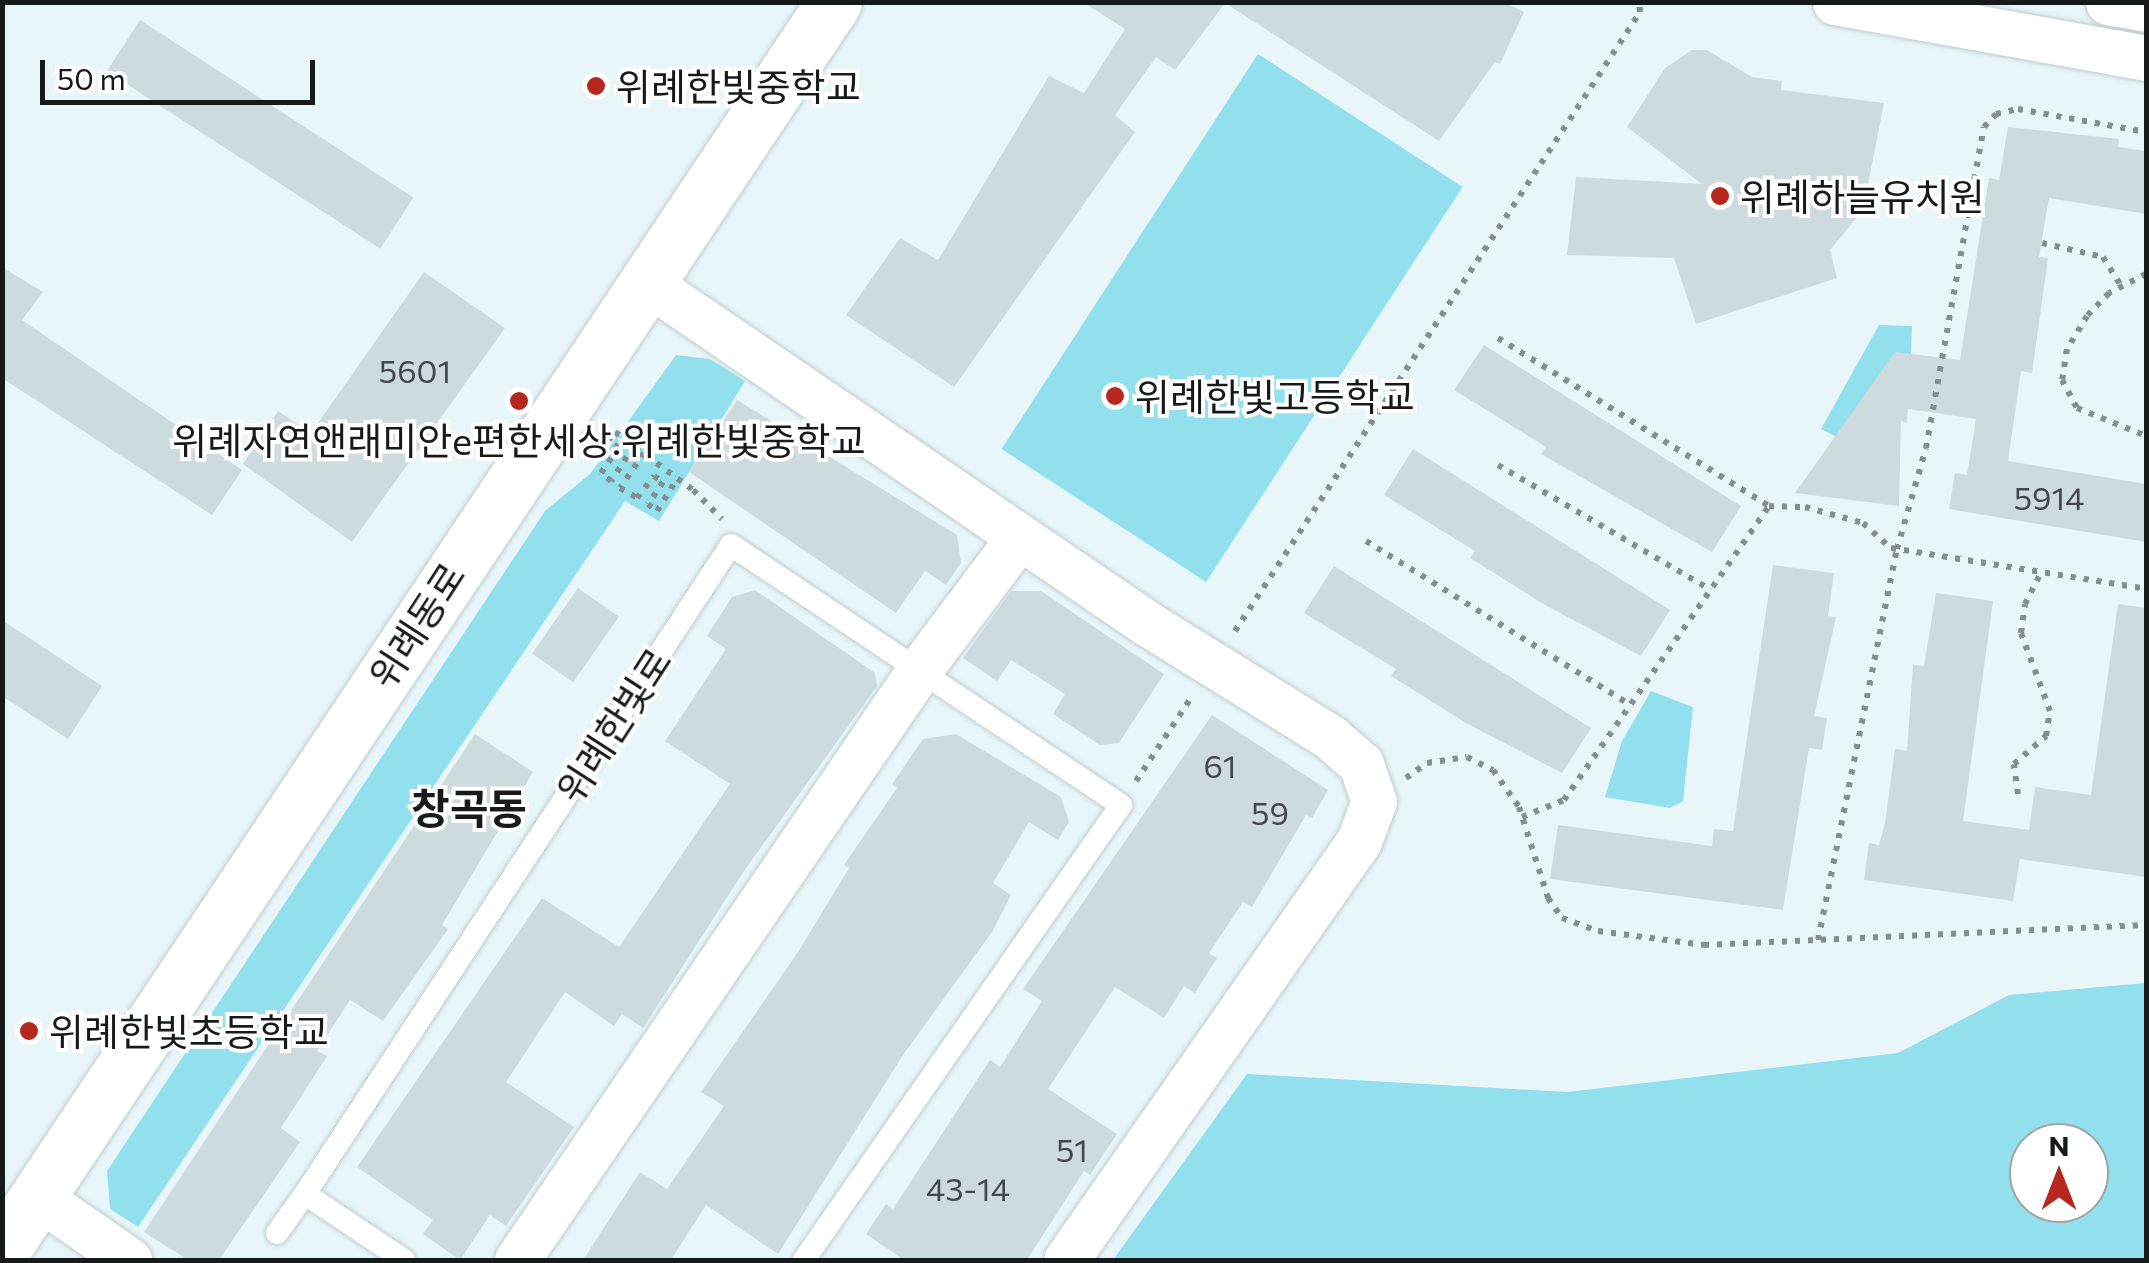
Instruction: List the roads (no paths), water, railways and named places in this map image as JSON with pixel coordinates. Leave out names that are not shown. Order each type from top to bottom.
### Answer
[{"type":"street","name":"위례동로","points":[[2,1250],[643,280],[834,2]]},
{"type":"street","points":[[1834,2],[2146,58]]},
{"type":"street","points":[[2108,2],[2146,9]]},
{"type":"street","points":[[643,280],[1018,536],[1330,738],[1361,764],[1374,802],[1359,841],[1066,1260]]},
{"type":"street","points":[[517,1260],[920,669],[1018,536]]},
{"type":"street","points":[[38,1197],[128,1260]]},
{"type":"lane","name":"위례한빛로","points":[[277,1233],[731,545],[920,669]]},
{"type":"lane","points":[[804,1260],[1122,805],[920,669]]},
{"type":"lane","points":[[305,1194],[404,1260]]},
{"type":"place","name":"위례한빛중학교","points":[[596,86]]},
{"type":"place","name":"위례하늘유치원","points":[[1720,196]]},
{"type":"place","name":"위례한빛고등학교","points":[[1115,396]]},
{"type":"place","name":"위례자연앤래미안e편한세상.위례한빛중학교","points":[[519,401]]},
{"type":"place","name":"위례한빛초등학교","points":[[29,1031]]},
{"type":"district","name":"창곡동","points":[[469,807]]}]
